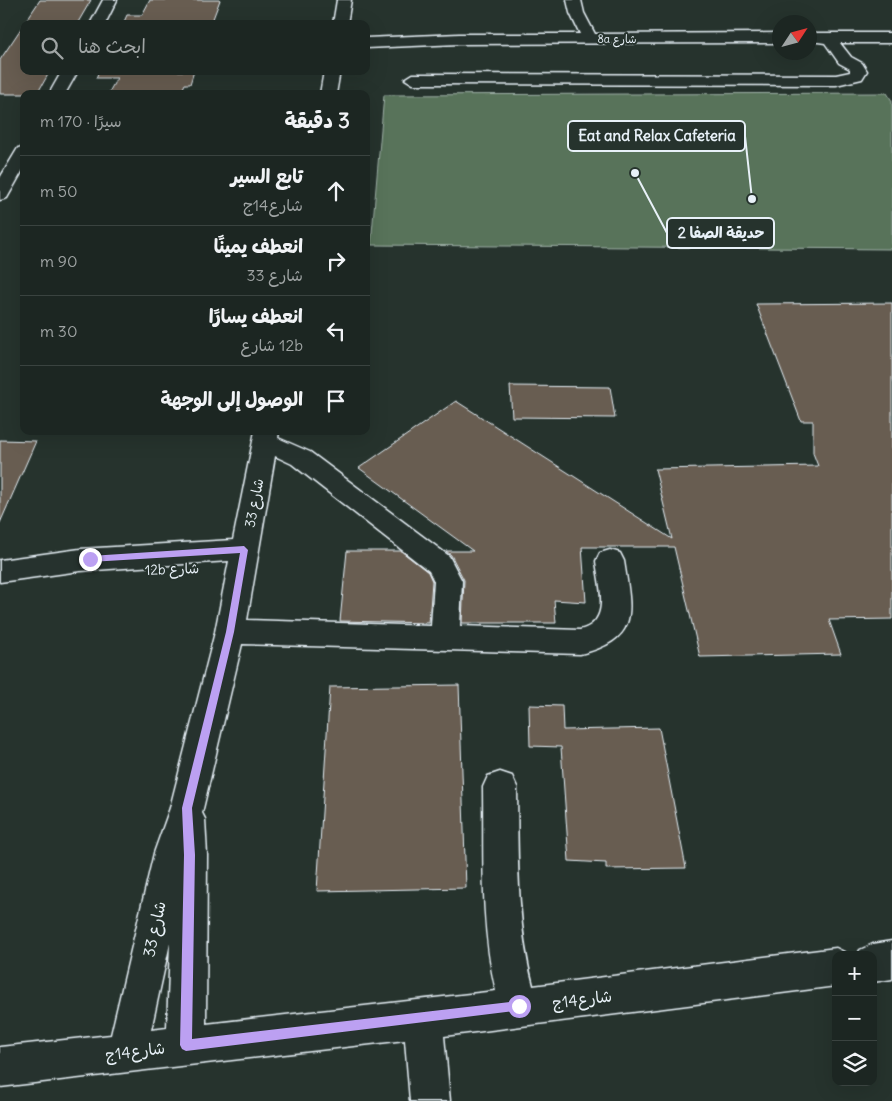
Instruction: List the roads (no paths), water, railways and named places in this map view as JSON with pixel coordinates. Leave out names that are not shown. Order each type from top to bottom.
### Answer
[{"type":"street","points":[[99,20],[110,0]]},
{"type":"street","points":[[341,20],[344,0]]},
{"type":"street","points":[[576,6],[590,39]]},
{"type":"street","points":[[566,39],[569,23],[576,6]]},
{"type":"street","points":[[661,39],[660,28],[671,23]]},
{"type":"street","points":[[732,23],[772,24]]},
{"type":"street","name":"8a شارع","points":[[370,37],[462,39],[772,38]]},
{"type":"street","points":[[817,38],[892,38]]},
{"type":"street","points":[[413,79],[836,80],[856,76],[859,71],[856,66],[845,60],[829,38]]},
{"type":"street","points":[[846,38],[859,62],[856,66]]},
{"type":"street","points":[[462,39],[468,79]]},
{"type":"street","name":"8a شارع","points":[[370,43],[462,39]]},
{"type":"street","points":[[59,90],[68,75]]},
{"type":"street","points":[[329,90],[331,75]]},
{"type":"street","points":[[4,188],[20,159]]},
{"type":"street","points":[[266,438],[301,458],[439,564],[448,581],[445,638]]},
{"type":"street","name":"شارع 33","points":[[127,1052],[169,860],[187,808],[230,632],[266,438]]},
{"type":"street","name":"12b شارع","points":[[7,570],[59,572],[243,558]]},
{"type":"street","points":[[230,632],[580,642],[595,640],[607,633],[614,623],[615,611],[610,561]]},
{"type":"street","points":[[500,787],[502,910],[508,962],[519,1006]]},
{"type":"street","name":"شارع 33","points":[[186,1045],[190,855],[187,808]]},
{"type":"street","points":[[877,962],[892,960]]},
{"type":"street","name":"شارع14ج","points":[[0,1067],[423,1018],[832,967]]},
{"type":"street","points":[[423,1018],[430,1101]]},
{"type":"place","name":"حديقة الصفا 2","points":[[635,173]]},
{"type":"place","name":"Eat and Relax Cafeteria","points":[[752,199]]}]
